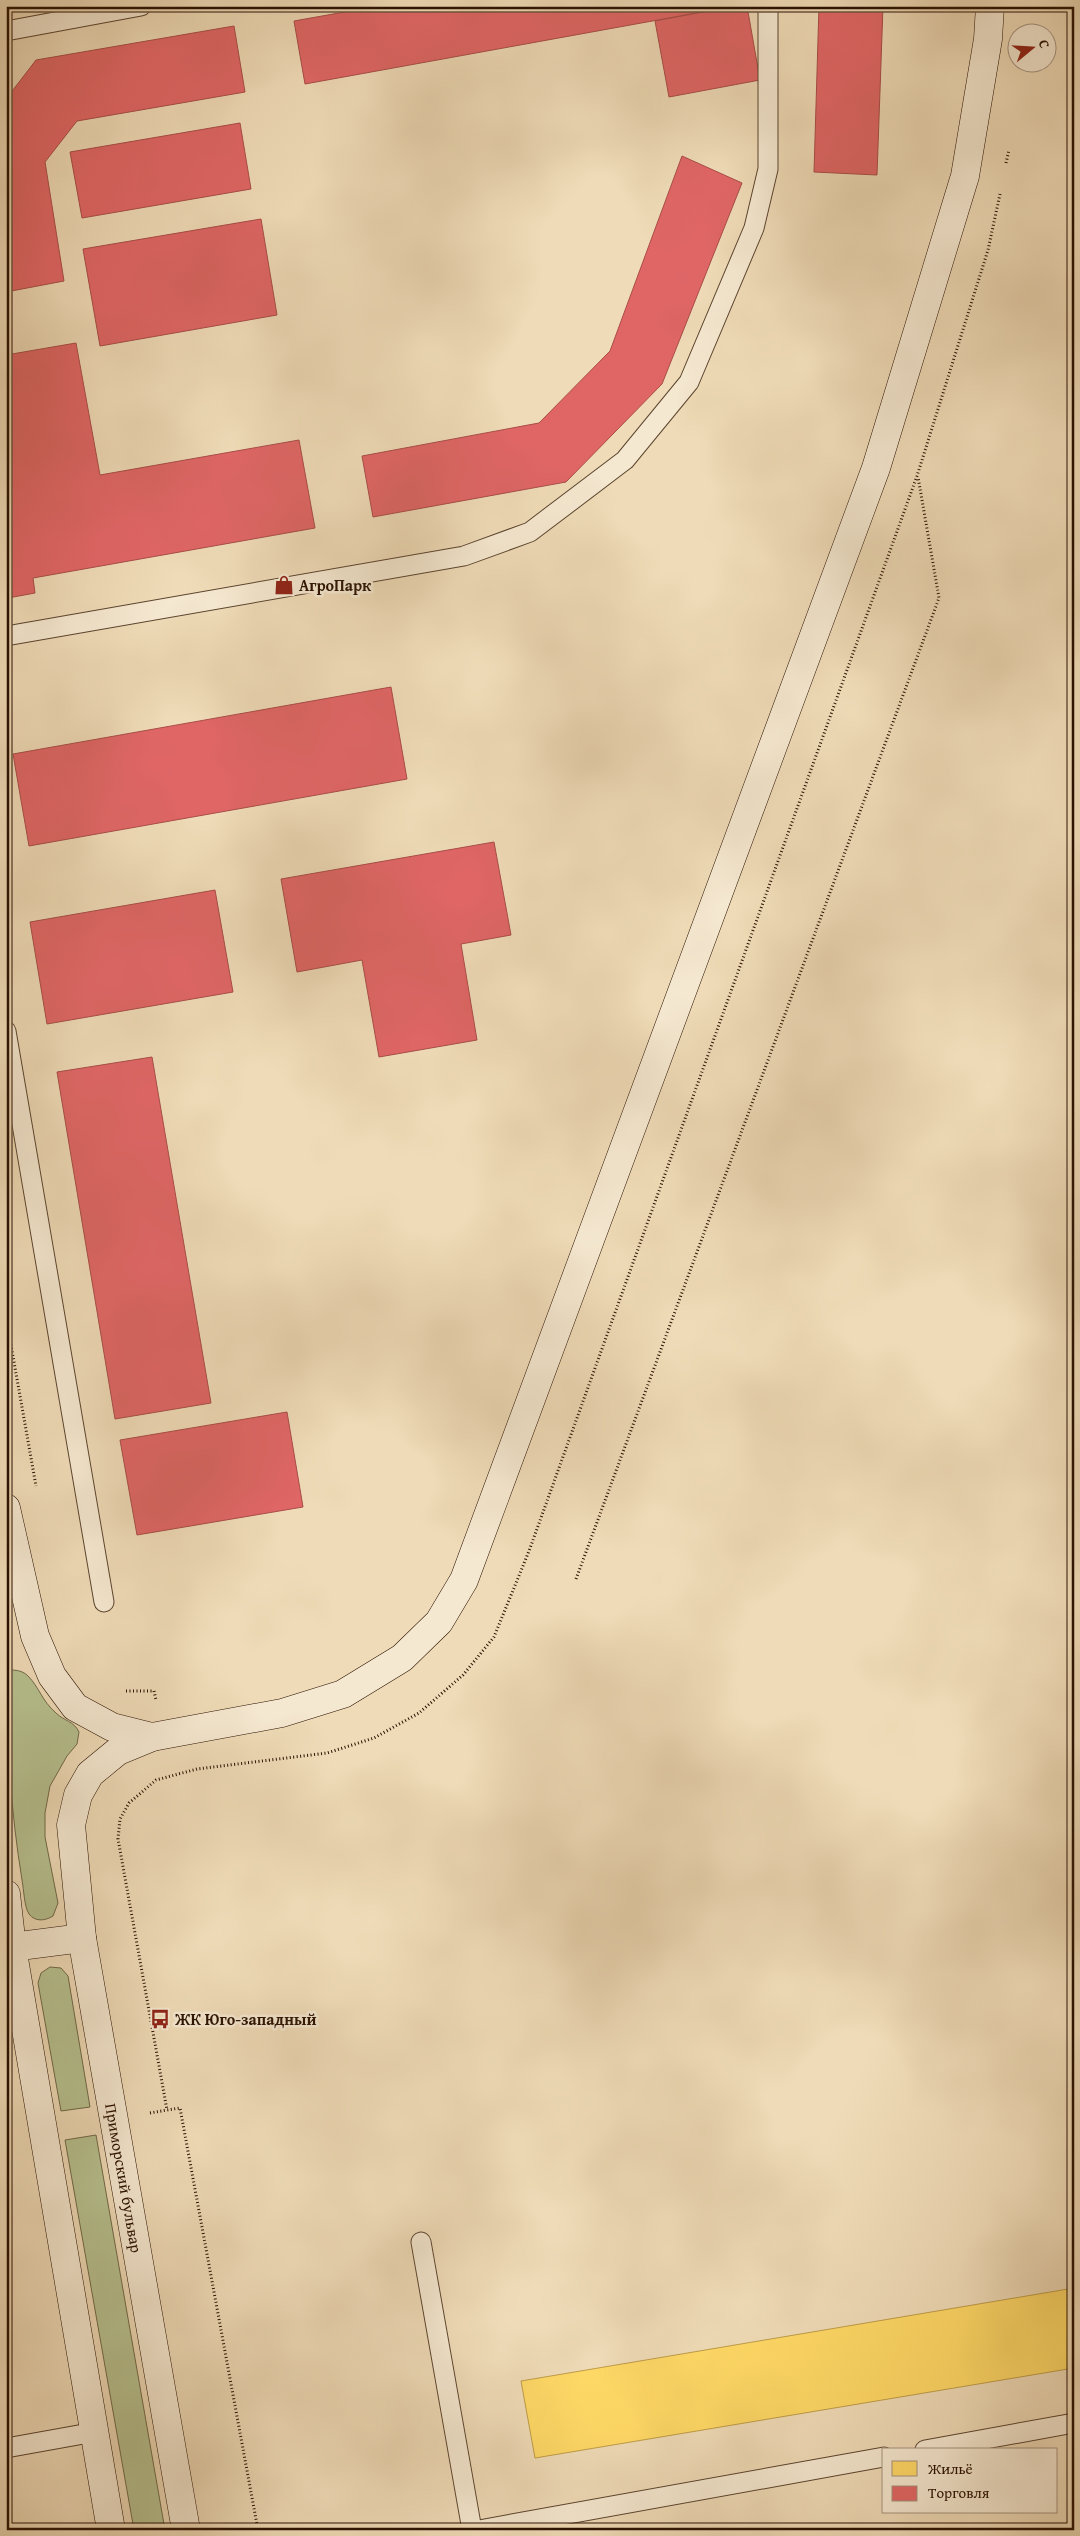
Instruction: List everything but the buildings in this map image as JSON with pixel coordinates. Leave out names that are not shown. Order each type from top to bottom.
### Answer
[{"type":"main road","points":[[6,1508],[35,1636],[52,1676],[75,1707],[112,1727],[152,1737],[282,1713],[343,1694],[402,1658],[438,1622],[464,1580],[876,468],[966,176],[988,39],[990,6]]},
{"type":"main road","name":"Приморский бульвар","points":[[152,1737],[118,1751],[90,1774],[78,1795],[71,1825],[82,1938],[186,2530]]},
{"type":"main road","points":[[6,1894],[12,1947],[111,2530]]},
{"type":"main road","points":[[12,1947],[82,1938]]},
{"type":"lane","points":[[6,31],[141,6]]},
{"type":"lane","points":[[6,636],[464,556],[530,532],[625,460],[689,382],[754,228],[768,169],[768,6]]},
{"type":"lane","points":[[6,1031],[104,1602]]},
{"type":"lane","points":[[421,2242],[472,2530]]},
{"type":"lane","points":[[935,2448],[1074,2423]]},
{"type":"lane","points":[[6,2448],[95,2432]]},
{"type":"lane","points":[[479,2530],[882,2457]]},
{"type":"path","points":[[1006,166],[1009,148]]},
{"type":"path","points":[[167,2110],[118,1838],[120,1819],[129,1803],[156,1780],[171,1775],[327,1753],[374,1738],[419,1713],[463,1675],[494,1637],[529,1551],[917,476],[988,250],[1002,185]]},
{"type":"path","points":[[576,1580],[939,598],[917,476]]},
{"type":"path","points":[[6,1317],[38,1494]]},
{"type":"path","points":[[125,1691],[154,1691],[158,1707]]},
{"type":"path","points":[[142,2114],[180,2108],[258,2530]]},
{"type":"green space","points":[[10,1670],[20,1671],[28,1676],[51,1708],[59,1716],[72,1723],[79,1732],[77,1744],[67,1756],[50,1786],[45,1813],[45,1837],[58,1903],[53,1916],[43,1920],[31,1917],[27,1911],[18,1854],[12,1803],[7,1725],[6,1673]]},
{"type":"green space","points":[[50,1967],[61,1968],[68,1976],[90,2107],[61,2111],[38,1983],[41,1973]]},
{"type":"green space","points":[[96,2135],[165,2530],[134,2530],[65,2140]]},
{"type":"place","name":"АгроПарк","points":[[284,585]]},
{"type":"place","name":"ЖК Юго-западный","points":[[160,2019]]}]
